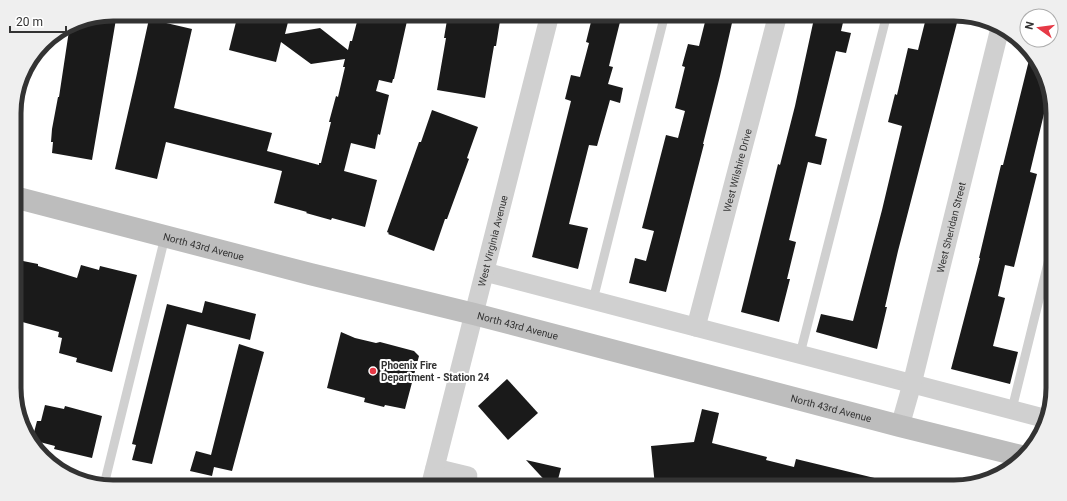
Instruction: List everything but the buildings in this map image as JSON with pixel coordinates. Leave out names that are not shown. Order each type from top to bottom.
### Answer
[{"type":"main road","name":"North 43rd Avenue","points":[[21,199],[310,274],[474,314],[900,426],[1017,455]]},
{"type":"street","name":"West Virginia Avenue","points":[[432,480],[548,21]]},
{"type":"street","name":"West Wilshire Drive","points":[[696,327],[776,21]]},
{"type":"street","name":"West Sheridan Street","points":[[900,426],[912,384],[999,32]]},
{"type":"street","points":[[485,272],[1041,417]]},
{"type":"street","points":[[435,468],[468,476]]},
{"type":"lane","points":[[593,300],[664,21]]},
{"type":"lane","points":[[800,354],[885,21]]},
{"type":"lane","points":[[105,479],[165,237]]},
{"type":"lane","points":[[1012,410],[1046,272]]},
{"type":"place","name":"Phoenix Fire Department - Station 24","points":[[373,371]]}]
